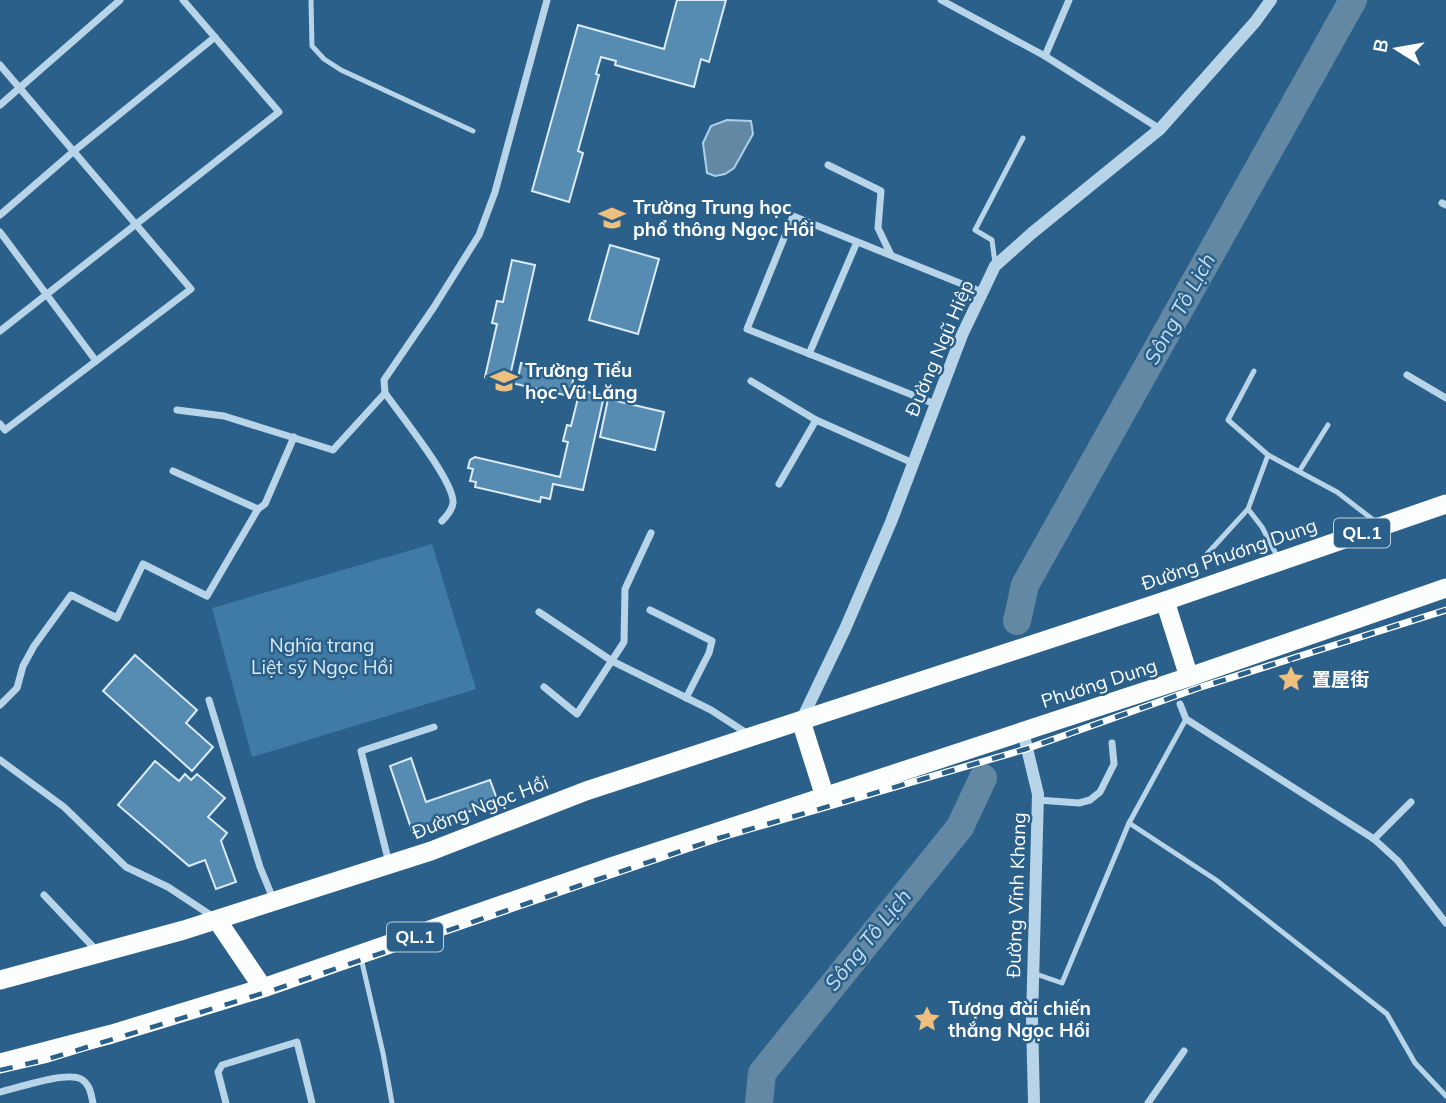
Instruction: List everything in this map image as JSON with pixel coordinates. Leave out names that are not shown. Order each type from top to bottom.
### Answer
[{"type":"highway","name":"Đường Phương Dung","points":[[971,664],[1165,601],[1446,504]]},
{"type":"highway","name":"QL.1","points":[[1189,677],[1446,588]]},
{"type":"highway","points":[[1165,601],[1189,677]]},
{"type":"highway","name":"Đường Ngọc Hồi","points":[[0,980],[217,919],[431,851],[586,791],[971,664]]},
{"type":"highway","name":"Phương Dung","points":[[1023,732],[1189,677]]},
{"type":"highway","points":[[801,721],[825,797]]},
{"type":"highway","name":"QL.1","points":[[0,1063],[112,1034],[263,988],[611,867],[1023,732]]},
{"type":"highway","points":[[217,919],[263,988]]},
{"type":"street","points":[[0,105],[120,0]]},
{"type":"street","points":[[0,331],[279,112],[183,0]]},
{"type":"street","points":[[442,522],[453,504],[451,493],[441,472],[385,393],[384,380],[479,236],[495,191],[547,0]]},
{"type":"street","points":[[941,0],[1045,56],[1160,129]]},
{"type":"street","points":[[1045,56],[1069,0]]},
{"type":"street","name":"Đường Ngũ Hiệp","points":[[801,721],[891,522],[962,335],[995,266],[1160,129],[1247,32],[1271,0]]},
{"type":"street","points":[[0,215],[74,151],[215,37]]},
{"type":"street","points":[[0,65],[191,289],[5,430],[0,424]]},
{"type":"street","points":[[828,165],[881,191],[878,228],[891,255]]},
{"type":"street","points":[[935,404],[747,329],[793,216],[982,292]]},
{"type":"street","points":[[0,232],[96,360]]},
{"type":"street","points":[[809,354],[857,242]]},
{"type":"street","points":[[1407,374],[1446,398]]},
{"type":"street","points":[[751,382],[816,419],[913,463]]},
{"type":"street","points":[[177,410],[224,416],[294,437],[325,450],[333,450],[385,393]]},
{"type":"street","points":[[779,484],[816,419]]},
{"type":"street","points":[[0,705],[17,688],[23,666],[34,646],[71,595],[117,618],[142,564],[207,596],[258,509],[265,504],[294,437]]},
{"type":"street","points":[[173,471],[258,509]]},
{"type":"street","points":[[544,687],[577,714],[624,642],[625,589],[651,533]]},
{"type":"street","points":[[650,610],[712,641],[709,653],[686,698]]},
{"type":"street","points":[[539,612],[613,661],[711,710],[751,737]]},
{"type":"street","points":[[209,700],[260,867],[274,901]]},
{"type":"street","points":[[1180,704],[1186,719],[1374,839],[1398,861],[1446,923]]},
{"type":"street","points":[[390,864],[360,751],[434,727]]},
{"type":"street","name":"Đường Vĩnh Khang","points":[[1023,732],[1038,800],[1033,972],[1034,1103]]},
{"type":"street","points":[[1038,800],[1079,803],[1090,800],[1100,792],[1114,764],[1112,743]]},
{"type":"street","points":[[0,760],[64,807],[125,867],[167,887],[217,919]]},
{"type":"street","points":[[1374,839],[1411,802]]},
{"type":"street","points":[[44,895],[99,953]]},
{"type":"street","points":[[226,1103],[218,1072],[222,1065],[297,1042],[312,1103]]},
{"type":"street","points":[[1148,1103],[1184,1051]]},
{"type":"street","points":[[0,1092],[72,1076],[84,1081],[89,1087],[93,1103]]},
{"type":"lane","points":[[311,0],[312,46],[324,59],[341,70],[473,131]]},
{"type":"lane","points":[[995,266],[992,240],[975,230],[1023,138]]},
{"type":"lane","points":[[1254,371],[1228,420],[1268,455],[1337,492],[1381,526]]},
{"type":"lane","points":[[1300,470],[1328,425]]},
{"type":"lane","points":[[1207,554],[1248,509],[1268,455]]},
{"type":"lane","points":[[1248,509],[1262,527],[1278,562]]},
{"type":"lane","points":[[1033,972],[1062,983],[1129,823],[1186,719]]},
{"type":"lane","points":[[1129,823],[1216,880],[1387,1014],[1415,1063],[1446,1096]]},
{"type":"lane","points":[[360,955],[392,1103]]},
{"type":"green space","name":"Nghĩa trang Liệt sỹ Ngọc Hồi","points":[[432,544],[476,689],[252,757],[212,608]]},
{"type":"shaded area","points":[[727,120],[751,121],[753,134],[734,168],[715,176],[707,173],[703,143],[711,126]]},
{"type":"building","points":[[677,0],[726,0],[709,62],[701,59],[694,87],[615,65],[616,61],[601,57],[596,74],[599,75],[578,151],[583,153],[569,202],[532,191],[578,25],[664,49]]},
{"type":"building","points":[[610,245],[659,259],[638,334],[589,320]]},
{"type":"building","points":[[512,260],[535,265],[510,376],[518,378],[521,363],[574,375],[571,391],[580,393],[580,390],[604,396],[583,490],[553,484],[550,499],[541,497],[540,502],[475,487],[476,482],[470,481],[473,469],[468,468],[470,460],[475,457],[560,477],[568,442],[563,441],[567,425],[571,426],[578,398],[485,377],[497,324],[492,323],[497,301],[503,302]]},
{"type":"building","points":[[608,399],[664,412],[655,450],[600,437]]},
{"type":"building","points":[[135,655],[197,710],[186,723],[213,747],[192,771],[103,691]]},
{"type":"building","points":[[411,758],[426,802],[490,780],[498,802],[412,831],[390,766]]},
{"type":"building","points":[[155,761],[179,781],[185,774],[191,780],[197,774],[225,798],[208,817],[227,833],[221,841],[236,882],[216,889],[205,860],[189,866],[118,805]]},
{"type":"waterway","name":"Sông Tô Lịch","points":[[1017,621],[1025,585],[1353,0]]},
{"type":"waterway","name":"Sông Tô Lịch","points":[[759,1103],[762,1073],[960,827],[983,778]]},
{"type":"railway","points":[[0,1070],[48,1059],[270,991],[719,838],[1026,749],[1198,688],[1446,610]]},
{"type":"place","name":"Trường Trung học phổ thông Ngọc Hồi","points":[[612,218]]},
{"type":"place","name":"Trường Tiểu học Vũ Lăng","points":[[504,381]]},
{"type":"place","name":"置屋街","points":[[1291,679]]},
{"type":"place","name":"Tượng đài chiến thắng Ngọc Hồi","points":[[927,1019]]}]
